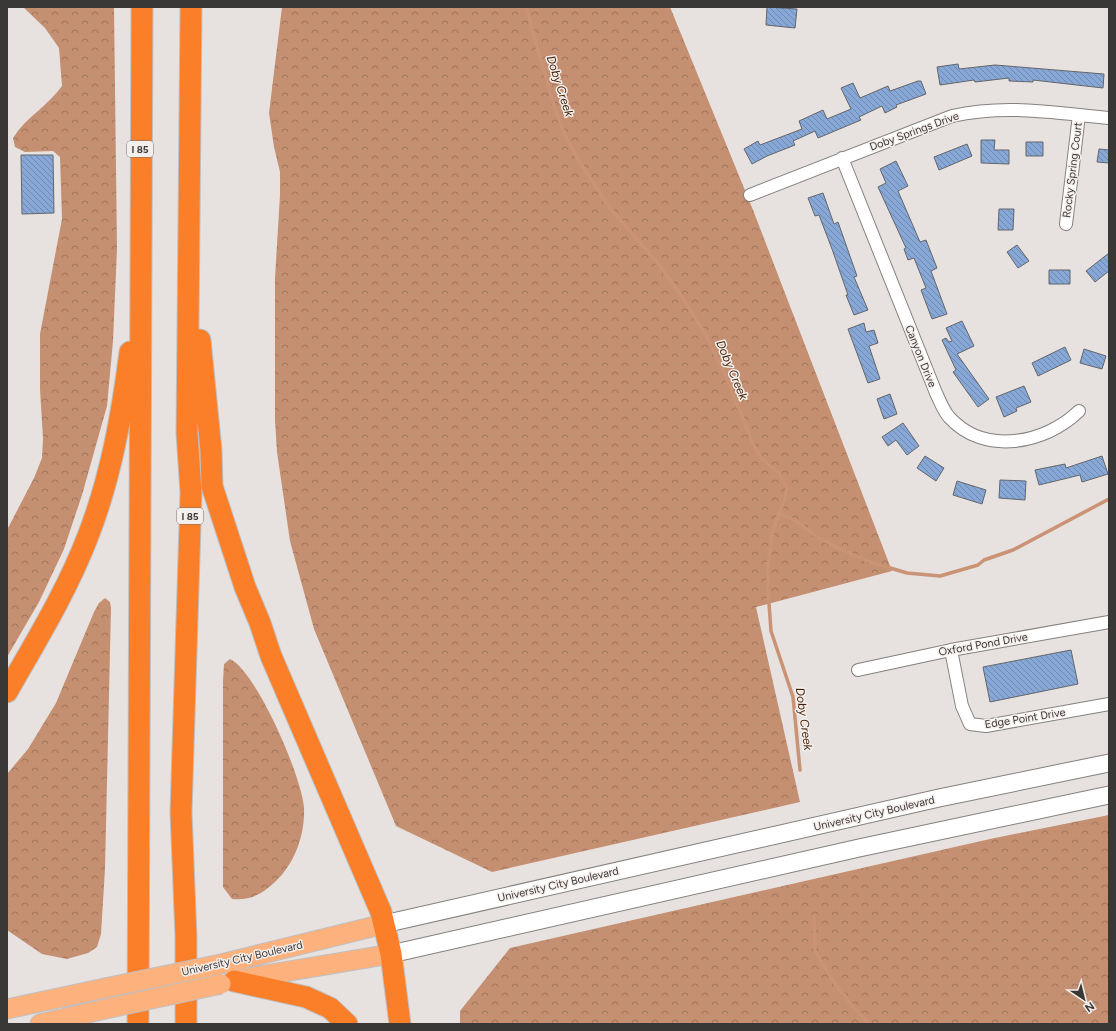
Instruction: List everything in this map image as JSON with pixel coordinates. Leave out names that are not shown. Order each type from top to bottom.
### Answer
[{"type":"highway","name":"I 85","points":[[138,1024],[142,7]]},
{"type":"highway","name":"I 85","points":[[186,1024],[186,937],[181,812],[190,493],[187,433],[192,7]]},
{"type":"highway","points":[[190,258],[211,450],[212,486],[245,587],[260,623],[271,656],[374,894],[384,924],[391,954],[400,1024]]},
{"type":"highway","points":[[7,692],[54,609],[83,550],[100,501],[122,413],[141,268]]},
{"type":"highway","points":[[228,982],[306,997],[330,1008],[347,1024]]},
{"type":"main road","name":"University City Boulevard","points":[[7,1009],[221,964],[384,924],[932,800],[1109,763]]},
{"type":"main road","name":"University City Boulevard","points":[[40,1024],[228,982],[391,954],[859,848],[1109,794]]},
{"type":"street","name":"Doby Springs Drive","points":[[750,195],[944,118],[977,110],[1014,109],[1109,118]]},
{"type":"street","name":"Rocky Spring Court","points":[[1066,224],[1079,115]]},
{"type":"street","name":"Canyon Drive","points":[[842,158],[936,393],[950,418],[961,428],[981,438],[1004,442],[1016,441],[1048,432],[1068,422],[1079,411]]},
{"type":"street","name":"Oxford Pond Drive","points":[[858,670],[951,650],[1109,622]]},
{"type":"street","name":"Edge Point Drive","points":[[951,650],[962,706],[970,724],[986,726],[1109,704]]},
{"type":"green space","points":[[23,7],[114,7],[117,249],[113,341],[107,406],[82,495],[64,549],[39,602],[7,657],[7,530],[34,478],[42,458],[43,439],[40,389],[40,334],[62,219],[60,157],[53,151],[25,152],[15,147],[13,138],[24,124],[50,100],[62,86],[59,48],[45,28]]},
{"type":"green space","points":[[282,7],[670,7],[753,210],[892,571],[756,607],[800,802],[492,872],[396,826],[314,629],[290,541],[277,452],[275,420],[275,278],[280,172],[274,147],[269,113]]},
{"type":"green space","points":[[105,598],[110,602],[111,608],[105,869],[101,934],[97,947],[88,953],[67,959],[42,954],[7,930],[7,774],[28,749],[56,703],[94,612],[99,603]]},
{"type":"green space","points":[[230,659],[241,668],[253,683],[265,704],[287,751],[301,793],[304,808],[301,838],[288,866],[275,882],[265,890],[255,896],[244,899],[232,899],[223,887],[223,681],[224,664]]},
{"type":"green space","points":[[1109,815],[1109,1024],[460,1024],[460,1011],[510,948],[990,839]]},
{"type":"building","points":[[767,7],[797,9],[795,28],[766,25]]},
{"type":"building","points":[[958,64],[959,69],[995,65],[1104,74],[1103,88],[1033,80],[1033,82],[1009,81],[1009,78],[975,82],[974,80],[940,85],[937,67]]},
{"type":"building","points":[[921,81],[926,94],[896,105],[897,107],[885,113],[882,106],[859,117],[861,120],[818,138],[815,131],[793,141],[795,145],[767,156],[752,164],[744,149],[758,141],[760,145],[802,129],[799,121],[823,110],[827,119],[851,109],[841,88],[853,83],[860,98],[888,86],[890,91]]},
{"type":"building","points":[[981,140],[995,140],[994,150],[1009,150],[1009,164],[981,163]]},
{"type":"building","points":[[1026,142],[1043,142],[1043,156],[1026,156]]},
{"type":"building","points":[[967,144],[972,156],[939,170],[934,157]]},
{"type":"building","points":[[1099,149],[1109,150],[1109,163],[1097,162]]},
{"type":"building","points":[[21,155],[53,155],[54,213],[22,214]]},
{"type":"building","points":[[896,161],[908,186],[898,191],[920,242],[926,240],[937,268],[931,271],[947,314],[932,319],[921,290],[926,288],[914,258],[908,260],[904,249],[906,248],[878,187],[886,183],[880,169]]},
{"type":"building","points":[[823,193],[834,224],[838,222],[857,276],[854,277],[868,310],[854,315],[819,215],[815,216],[808,198]]},
{"type":"building","points":[[999,209],[1014,209],[1013,230],[998,230]]},
{"type":"building","points":[[1017,245],[1029,261],[1018,268],[1007,252]]},
{"type":"building","points":[[1109,253],[1109,271],[1095,282],[1086,271]]},
{"type":"building","points":[[1049,270],[1070,270],[1070,284],[1049,284]]},
{"type":"building","points":[[962,321],[974,346],[957,354],[989,399],[978,407],[953,372],[956,370],[942,340],[946,338],[949,342],[952,341],[946,328]]},
{"type":"building","points":[[864,323],[866,332],[874,330],[878,343],[869,346],[880,379],[868,383],[848,329]]},
{"type":"building","points":[[1065,347],[1071,360],[1038,376],[1032,363]]},
{"type":"building","points":[[1084,349],[1106,356],[1102,369],[1080,363]]},
{"type":"building","points":[[1024,386],[1031,402],[1016,408],[1017,411],[1004,417],[996,397]]},
{"type":"building","points":[[890,394],[897,414],[884,419],[877,399]]},
{"type":"building","points":[[903,423],[919,446],[907,455],[896,440],[888,446],[882,437]]},
{"type":"building","points":[[925,456],[944,468],[936,481],[917,468]]},
{"type":"building","points":[[1102,456],[1108,474],[1082,482],[1080,475],[1039,485],[1035,470],[1065,464],[1066,468]]},
{"type":"building","points":[[1000,480],[1026,481],[1025,500],[999,498]]},
{"type":"building","points":[[957,481],[986,490],[982,504],[953,495]]},
{"type":"building","points":[[1071,650],[1078,684],[990,702],[983,667]]},
{"type":"waterway","name":"Doby Creek","points":[[526,7],[555,109],[564,133],[579,161],[609,207],[659,265],[678,291],[706,335],[727,379],[753,444],[761,458],[780,474],[787,488],[785,498],[773,530],[768,565],[768,590],[771,631],[793,697],[800,770]]},
{"type":"waterway","points":[[779,513],[796,521],[816,536],[840,549],[870,562],[907,573],[940,576],[978,565],[984,560],[1013,550],[1109,499]]},
{"type":"waterway","name":"Doby Creek","points":[[814,916],[815,952],[841,993],[845,995],[846,999],[869,1024]]}]
